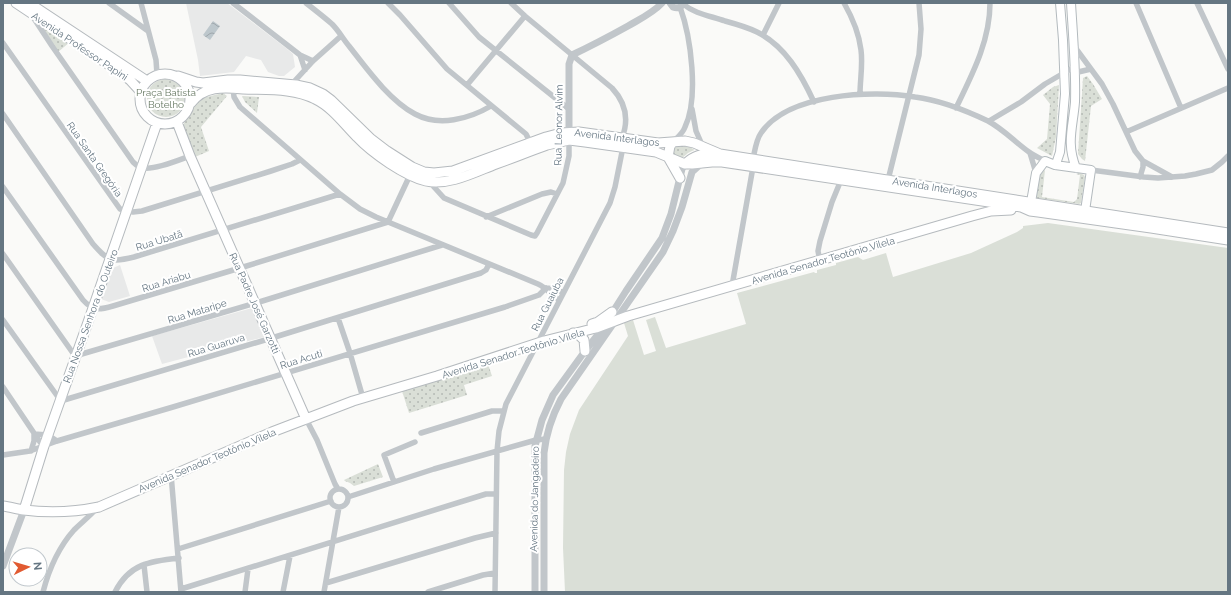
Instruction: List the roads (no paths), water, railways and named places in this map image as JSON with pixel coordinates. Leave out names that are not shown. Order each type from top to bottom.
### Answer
[{"type":"main road","name":"Avenida Professor Papini","points":[[16,3],[31,13],[52,23],[147,81]]},
{"type":"main road","name":"Avenida Professor Papini","points":[[29,3],[52,23],[130,80],[141,92]]},
{"type":"main road","points":[[1055,165],[1059,156],[1062,138],[1065,94],[1065,72],[1060,3]]},
{"type":"main road","points":[[1071,3],[1074,46],[1074,102],[1070,143],[1076,168]]},
{"type":"main road","points":[[164,73],[178,76],[184,81],[191,95],[191,103],[188,110],[177,122],[167,124],[156,123],[148,118],[143,111],[140,102],[141,92],[147,81],[157,74],[164,73]]},
{"type":"main road","name":"Avenida Interlagos","points":[[178,76],[196,82],[237,80],[290,88],[317,100],[326,106],[364,144],[378,155],[410,175],[422,180],[431,181],[456,178],[569,136]]},
{"type":"main road","name":"Avenida Interlagos","points":[[191,103],[204,91],[212,89],[310,88],[323,94],[331,100],[370,138],[387,151],[412,167],[424,172],[434,173],[453,171],[530,142],[561,133],[569,136],[622,142],[658,143],[685,141],[720,154],[753,163],[841,180],[1021,207],[1031,206],[1086,211],[1228,233]]},
{"type":"main road","name":"Rua Padre José Garzotti","points":[[177,122],[190,156],[306,418]]},
{"type":"main road","name":"Rua Nossa Senhora do Outeiro","points":[[24,510],[44,445],[142,168],[156,123]]},
{"type":"main road","name":"Avenida Interlagos","points":[[622,142],[656,152],[685,164],[712,162],[753,163],[888,180],[1031,206],[1074,217],[1228,240]]},
{"type":"main road","points":[[673,142],[670,146],[668,157],[680,178]]},
{"type":"main road","points":[[685,164],[695,156],[720,154]]},
{"type":"main road","points":[[1031,206],[1036,173],[1045,161],[1055,165],[1091,170],[1086,211],[1074,217]]},
{"type":"main road","name":"Avenida Senador Teotônio Vilela","points":[[3,506],[24,510],[50,511],[81,510],[99,507],[171,474],[306,418],[363,398],[538,343],[573,333],[584,332],[605,325],[614,316],[732,286],[991,211],[1020,211],[1031,206]]},
{"type":"main road","points":[[573,333],[579,329],[614,316]]},
{"type":"main road","points":[[573,333],[578,334],[584,340],[584,351]]},
{"type":"street","points":[[109,3],[148,31]]},
{"type":"street","points":[[141,3],[156,60],[157,74]]},
{"type":"street","points":[[233,3],[300,55],[313,61]]},
{"type":"street","points":[[306,3],[332,24],[384,89],[416,115],[438,120],[456,120],[482,111],[491,106]]},
{"type":"street","points":[[388,3],[442,64],[526,134],[530,142]]},
{"type":"street","points":[[449,3],[476,34],[569,110]]},
{"type":"street","name":"Rua Guaiuba","points":[[495,592],[497,451],[499,431],[504,411],[520,376],[610,203],[617,178],[626,121],[625,111],[619,95],[511,3]]},
{"type":"street","points":[[572,55],[642,18],[662,3]]},
{"type":"street","points":[[670,3],[673,7],[682,5],[692,11],[744,27],[763,36],[781,50],[795,66],[814,102]]},
{"type":"street","points":[[763,36],[779,3]]},
{"type":"street","points":[[844,3],[851,16],[861,49],[860,94]]},
{"type":"street","points":[[888,180],[919,55],[919,3]]},
{"type":"street","points":[[956,108],[977,65],[987,26],[990,3]]},
{"type":"street","points":[[1136,3],[1181,108]]},
{"type":"street","points":[[1197,3],[1228,69]]},
{"type":"street","points":[[673,142],[685,128],[691,106],[692,83],[690,56],[682,5]]},
{"type":"street","points":[[31,13],[52,46],[133,162],[142,168],[150,168],[190,156]]},
{"type":"street","points":[[467,85],[525,16]]},
{"type":"street","points":[[290,88],[304,70],[341,36]]},
{"type":"street","name":"Rua Santa Gregória","points":[[3,43],[117,205],[120,209],[126,211]]},
{"type":"street","points":[[1074,46],[1102,84],[1135,151],[1144,161],[1172,177]]},
{"type":"street","points":[[300,55],[304,70]]},
{"type":"street","name":"Rua Leonor Alvim","points":[[486,217],[531,235],[535,236],[537,234],[563,183],[566,172],[569,156],[569,64],[572,55]]},
{"type":"street","points":[[988,121],[1021,102],[1045,84],[1065,72],[1091,69]]},
{"type":"street","points":[[233,88],[234,97],[240,107],[300,160],[360,209],[442,245],[546,288],[556,289],[563,293]]},
{"type":"street","points":[[1126,132],[1228,88]]},
{"type":"street","points":[[732,286],[758,138],[766,127],[774,120],[799,107],[846,95],[860,94],[909,96],[956,108],[988,121],[1006,133],[1030,153],[1045,161]]},
{"type":"street","points":[[691,106],[696,131],[704,147]]},
{"type":"street","points":[[3,114],[93,244],[103,256],[110,260]]},
{"type":"street","points":[[1030,153],[1036,173]]},
{"type":"street","points":[[1091,170],[1140,177],[1172,177],[1212,170],[1228,156]]},
{"type":"street","points":[[126,211],[142,211],[292,164],[300,160]]},
{"type":"street","points":[[1140,177],[1144,161]]},
{"type":"street","name":"Avenida do Jangadeiro","points":[[614,316],[663,252],[682,207],[692,172],[702,163]]},
{"type":"street","name":"Avenida do Jangadeiro","points":[[544,592],[544,453],[552,418],[561,399],[662,238],[674,204],[682,169],[685,164]]},
{"type":"street","points":[[388,222],[410,175]]},
{"type":"street","points":[[820,261],[818,251],[820,242],[832,202],[841,180]]},
{"type":"street","points":[[431,181],[434,187],[444,198],[486,217],[542,194],[551,192],[557,194]]},
{"type":"street","points":[[3,186],[83,300],[93,308]]},
{"type":"street","name":"Rua Ubatã","points":[[110,260],[123,260],[134,257],[340,194]]},
{"type":"street","points":[[674,204],[682,207]]},
{"type":"street","name":"Rua Ariabu","points":[[93,308],[106,308],[113,306],[388,222]]},
{"type":"street","name":"Rua Mataripe","points":[[76,356],[256,303],[442,245]]},
{"type":"street","points":[[3,254],[76,356]]},
{"type":"street","name":"Rua Guaruva","points":[[60,399],[68,399],[338,318],[481,273],[486,270],[489,264]]},
{"type":"street","points":[[546,288],[559,300]]},
{"type":"street","name":"Rua Acuti","points":[[3,455],[30,450],[523,301],[539,295],[546,288]]},
{"type":"street","points":[[338,318],[363,398]]},
{"type":"street","points":[[3,320],[60,399]]},
{"type":"street","name":"Avenida do Jangadeiro","points":[[535,592],[534,487],[536,440],[544,413],[553,395],[584,351],[605,325]]},
{"type":"street","points":[[3,388],[34,434],[44,445]]},
{"type":"street","points":[[421,433],[492,411],[504,411]]},
{"type":"street","name":"Rua Padre José Garzotti","points":[[306,418],[317,440],[335,488]]},
{"type":"street","points":[[34,434],[48,435],[57,441]]},
{"type":"street","points":[[34,434],[34,441],[30,450],[36,451],[41,456]]},
{"type":"street","points":[[348,497],[497,451],[536,440],[546,439]]},
{"type":"street","points":[[394,482],[384,455],[415,442]]},
{"type":"street","points":[[171,474],[181,590],[486,494],[496,494]]},
{"type":"street","points":[[178,549],[336,506],[345,504],[348,497],[346,492],[341,489],[335,488],[330,496],[336,506],[324,592]]},
{"type":"street","points":[[43,592],[53,560],[61,546],[99,507]]},
{"type":"street","points":[[3,566],[24,510]]},
{"type":"street","points":[[81,510],[84,522]]},
{"type":"street","points":[[326,583],[496,533]]},
{"type":"street","points":[[283,592],[290,556]]},
{"type":"street","points":[[115,592],[118,585],[130,572],[157,560],[179,558]]},
{"type":"street","points":[[144,565],[147,592]]},
{"type":"street","points":[[245,592],[248,569]]},
{"type":"street","points":[[428,592],[483,575],[495,573]]},
{"type":"water","points":[[213,21],[220,26],[210,40],[203,35]]},
{"type":"park label","name":"Praça Batista Botelho","points":[[166,98]]}]
